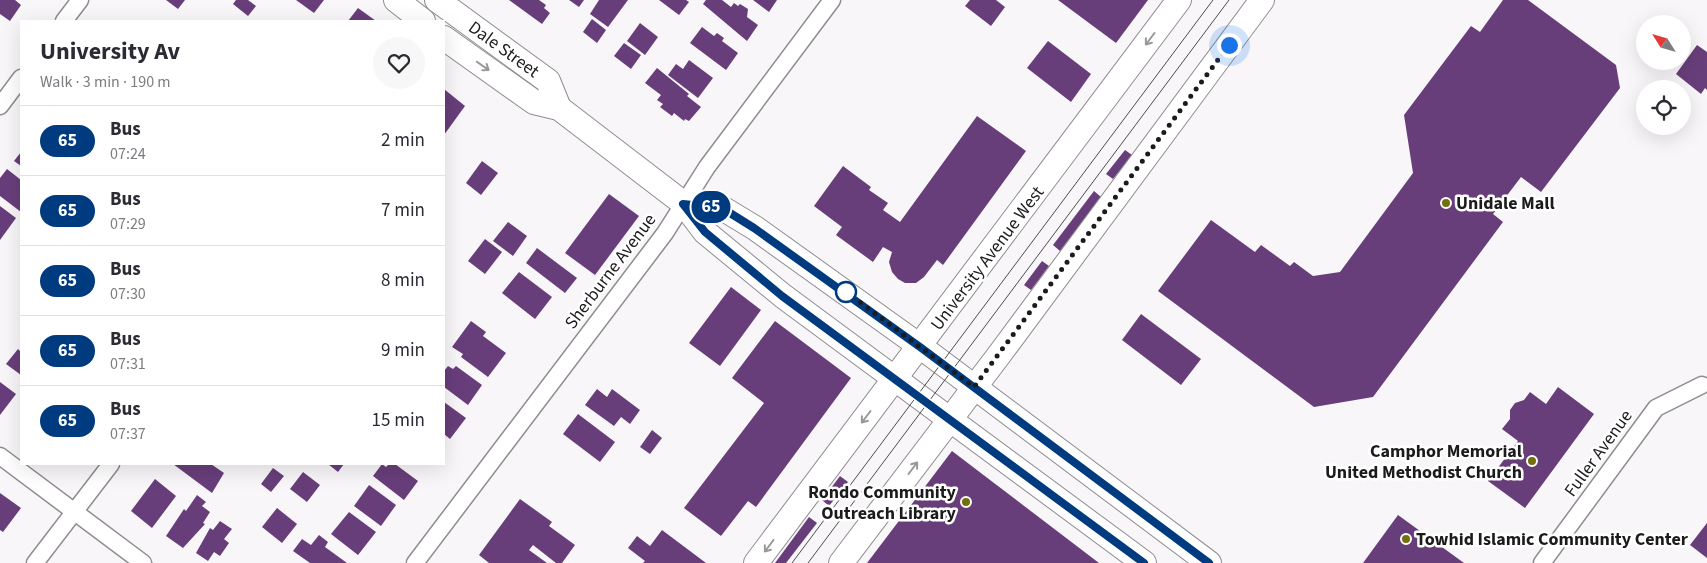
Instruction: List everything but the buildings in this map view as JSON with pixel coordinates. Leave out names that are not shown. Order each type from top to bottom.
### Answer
[{"type":"main road","points":[[396,0],[422,20]]},
{"type":"main road","name":"University Avenue West","points":[[756,563],[1179,0]]},
{"type":"main road","points":[[841,563],[1262,0]]},
{"type":"main road","name":"Dale Street","points":[[449,3],[548,81],[559,108]]},
{"type":"main road","name":"Dale Street","points":[[445,39],[534,102],[559,108],[683,204],[705,232],[782,296],[896,378],[1144,563]]},
{"type":"main road","points":[[683,204],[722,208],[809,266],[1209,563]]},
{"type":"street","points":[[65,20],[80,0]]},
{"type":"street","name":"Sherburne Avenue","points":[[415,563],[665,233],[707,166],[832,0]]},
{"type":"street","points":[[0,106],[20,79]]},
{"type":"street","name":"Fuller Avenue","points":[[1542,563],[1656,408],[1702,385]]},
{"type":"street","points":[[0,456],[143,563]]},
{"type":"street","points":[[35,563],[109,465]]},
{"type":"tram line","points":[[792,563],[1213,0]]},
{"type":"tram line","points":[[808,563],[1229,0]]},
{"type":"bus line","name":"65","points":[[1144,563],[896,378],[782,296],[705,232],[683,204],[722,208],[754,228],[817,271],[1209,563]]},
{"type":"place","name":"Unidale Mall","points":[[1446,203]]},
{"type":"place","name":"Camphor Memorial United Methodist Church","points":[[1532,461]]},
{"type":"place","name":"Rondo Community Outreach Library","points":[[966,502]]},
{"type":"place","name":"Towhid Islamic Community Center","points":[[1406,539]]},
{"type":"route","points":[[846,292],[974,387],[1229,45]]}]
